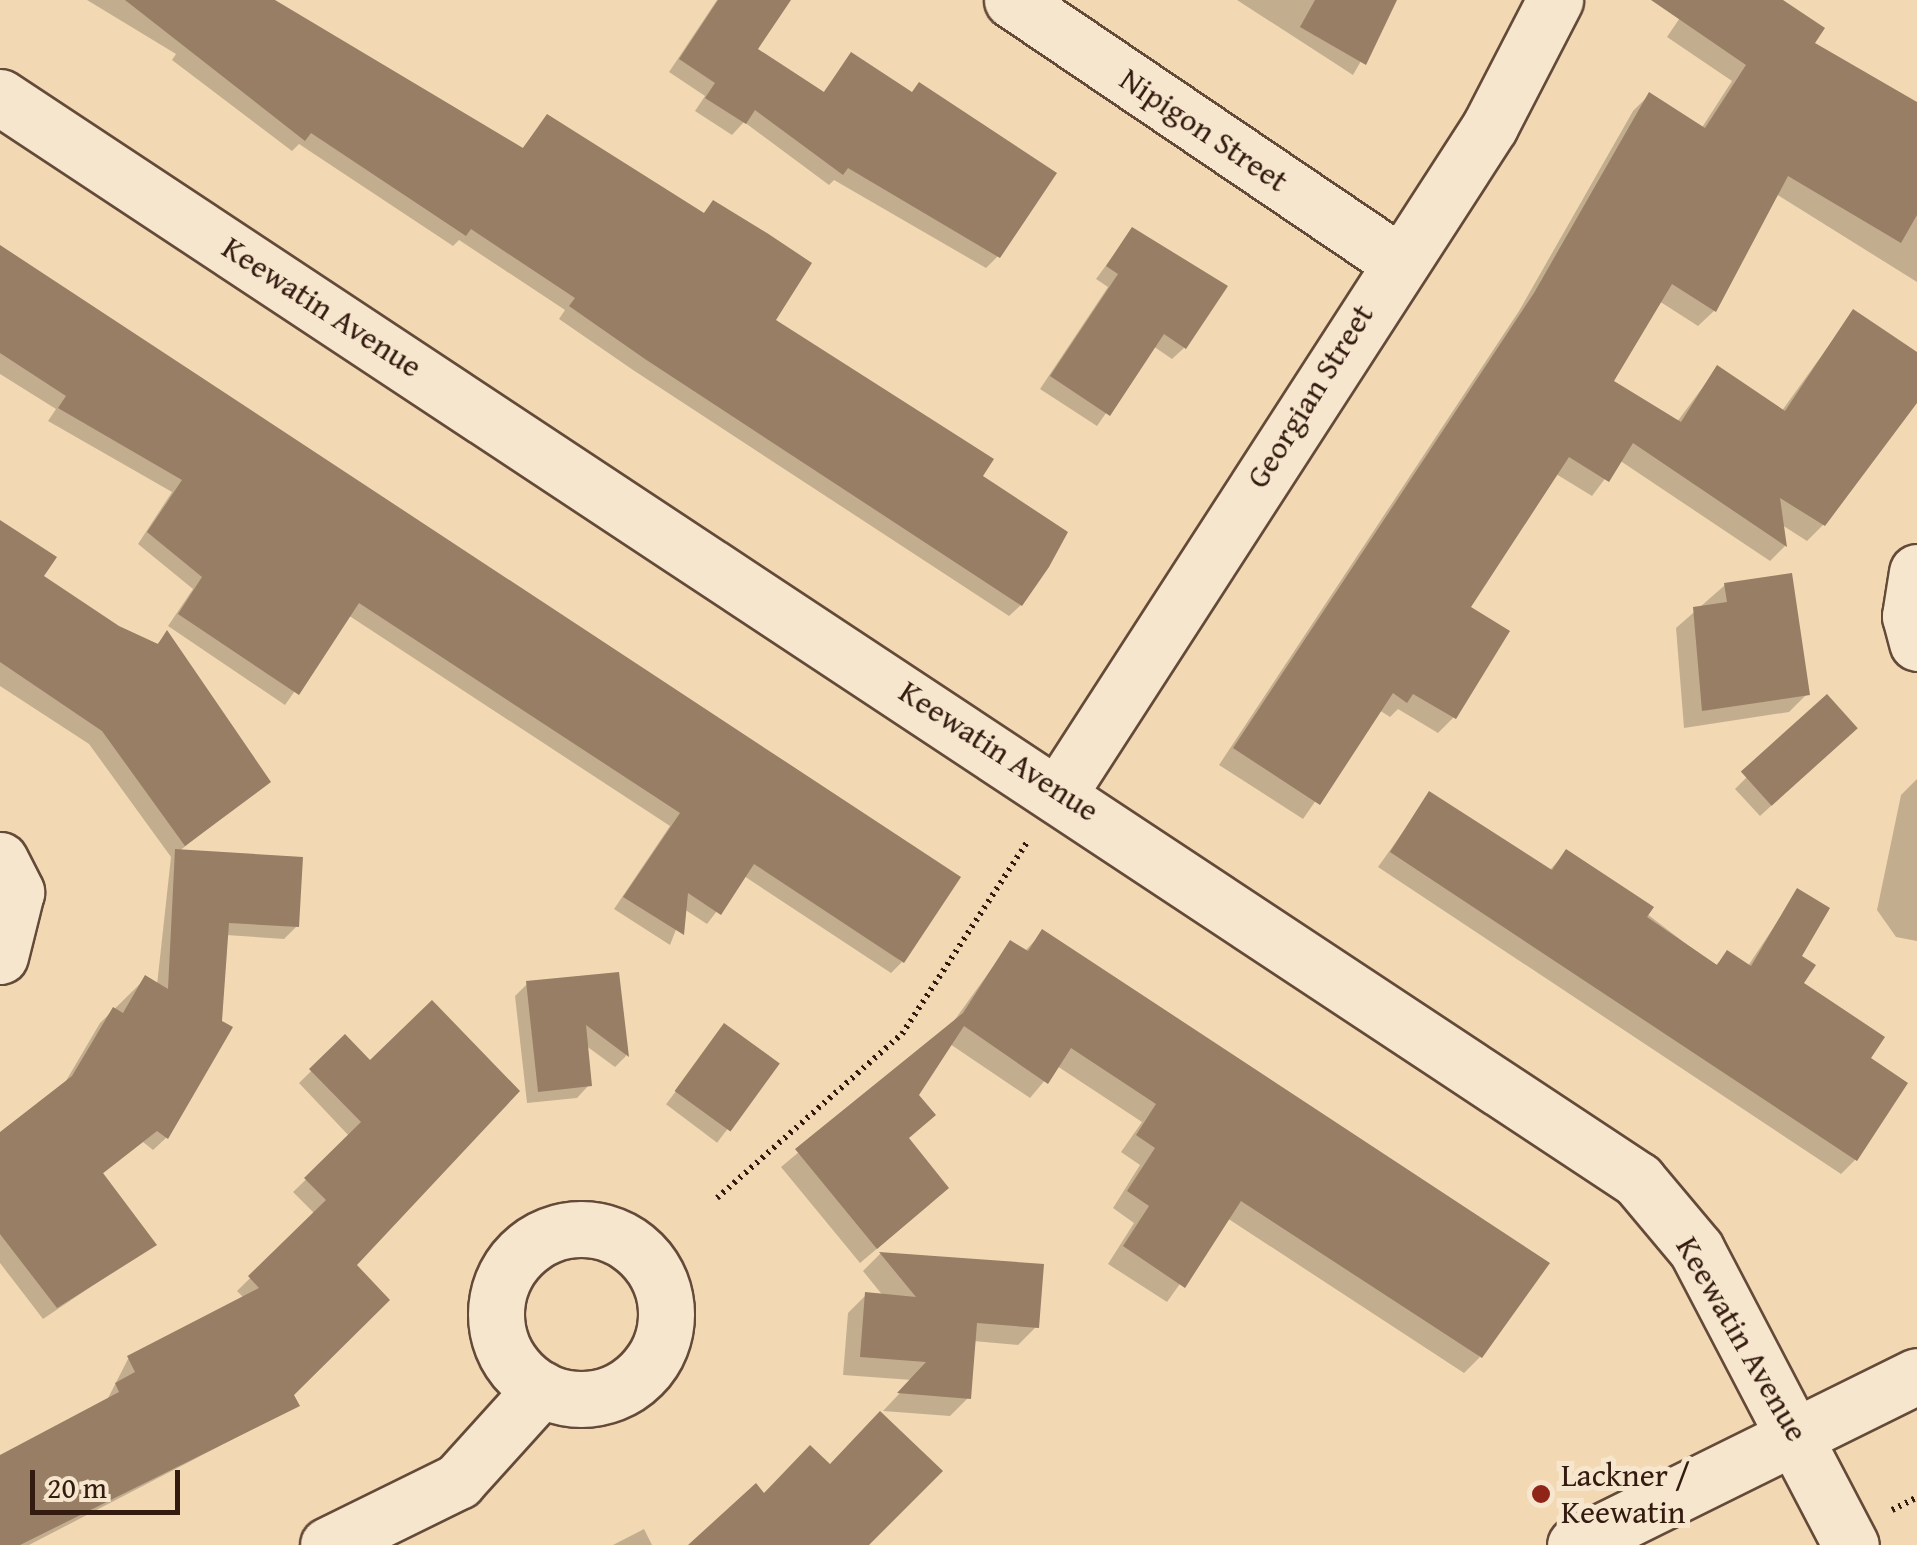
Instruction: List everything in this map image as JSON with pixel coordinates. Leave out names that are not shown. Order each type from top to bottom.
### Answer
[{"type":"street","name":"Nipigon Street","points":[[1012,0],[1396,260]]},
{"type":"street","name":"Georgian Street","points":[[1048,810],[1396,260],[1490,126],[1555,0]]},
{"type":"street","name":"Keewatin Avenue","points":[[0,97],[1048,810],[1638,1180],[1696,1249],[1798,1434],[1851,1545]]},
{"type":"street","points":[[1917,572],[1910,616],[1917,643]]},
{"type":"street","points":[[0,860],[16,892],[0,956]]},
{"type":"street","points":[[1575,1545],[1917,1376]]},
{"type":"street","points":[[328,1545],[458,1480],[541,1389]]},
{"type":"path","points":[[717,1198],[902,1034],[1048,810]]},
{"type":"path","points":[[1906,1504],[1917,1497]]},
{"type":"building","points":[[125,0],[275,0],[523,148],[547,114],[704,213],[713,200],[767,233],[812,263],[776,320],[994,459],[983,476],[1068,532],[1049,567],[1022,606],[645,359],[569,306],[575,298],[471,229],[466,236],[311,133],[305,141]]},
{"type":"building","points":[[718,0],[791,0],[758,49],[824,92],[851,52],[912,92],[919,82],[1057,173],[1000,258],[848,168],[843,175],[755,110],[746,124],[705,98],[715,83],[679,59]]},
{"type":"building","points":[[1315,0],[1397,0],[1366,65],[1300,27]]},
{"type":"building","points":[[1651,0],[1783,0],[1825,28],[1815,43],[1917,102],[1917,215],[1901,243],[1788,176],[1716,312],[1672,284],[1614,381],[1681,422],[1717,365],[1785,411],[1853,309],[1917,352],[1917,403],[1825,526],[1780,498],[1787,547],[1633,443],[1609,482],[1569,457],[1471,607],[1510,631],[1456,719],[1413,694],[1407,703],[1393,693],[1320,805],[1233,748],[1534,293],[1649,92],[1705,128],[1746,65]]},
{"type":"building","points":[[1132,227],[1228,286],[1186,349],[1164,334],[1110,416],[1050,376],[1118,274],[1106,266]]},
{"type":"building","points":[[0,245],[961,877],[904,963],[754,864],[721,915],[688,893],[684,935],[623,897],[680,813],[359,603],[299,695],[178,614],[202,577],[147,532],[182,480],[58,408],[66,396],[0,353]]},
{"type":"building","points":[[0,520],[57,557],[44,576],[119,626],[158,644],[167,630],[271,782],[185,846],[102,731],[0,662]]},
{"type":"building","points":[[1792,573],[1810,695],[1702,711],[1693,607],[1727,602],[1724,583]]},
{"type":"building","points":[[1827,694],[1858,728],[1772,806],[1741,772]]},
{"type":"building","points":[[1429,791],[1552,870],[1566,849],[1654,907],[1647,917],[1717,965],[1727,950],[1751,966],[1797,888],[1830,908],[1802,956],[1816,965],[1804,983],[1885,1037],[1871,1058],[1908,1083],[1857,1161],[1390,852]]},
{"type":"building","points":[[175,849],[303,857],[299,927],[229,923],[222,1021],[233,1027],[168,1139],[157,1131],[103,1173],[157,1245],[57,1308],[0,1234],[0,1132],[72,1076],[113,1007],[123,1013],[145,975],[168,989]]},
{"type":"building","points":[[1042,929],[1550,1263],[1482,1358],[1241,1201],[1185,1288],[1123,1246],[1149,1206],[1127,1191],[1155,1148],[1136,1135],[1156,1104],[1071,1048],[1048,1084],[964,1026],[919,1095],[936,1115],[909,1138],[949,1188],[877,1249],[795,1149],[963,1013],[1010,940],[1028,951]]},
{"type":"building","points":[[619,972],[629,1057],[586,1025],[592,1086],[538,1092],[526,981]]},
{"type":"building","points":[[432,1000],[520,1091],[357,1265],[390,1300],[294,1395],[300,1406],[20,1545],[0,1545],[0,1455],[119,1392],[115,1383],[135,1372],[127,1356],[259,1288],[248,1276],[326,1200],[304,1178],[361,1122],[309,1069],[345,1034],[370,1060]]},
{"type":"building","points":[[724,1023],[780,1064],[730,1132],[675,1091]]},
{"type":"building","points":[[879,1252],[1044,1264],[1039,1328],[977,1323],[971,1399],[897,1393],[926,1362],[860,1357],[865,1292],[916,1297]]},
{"type":"building","points":[[880,1411],[943,1471],[869,1545],[688,1545],[756,1483],[764,1493],[810,1445],[830,1464]]},
{"type":"place","name":"Lackner / Keewatin","points":[[1541,1494]]}]
